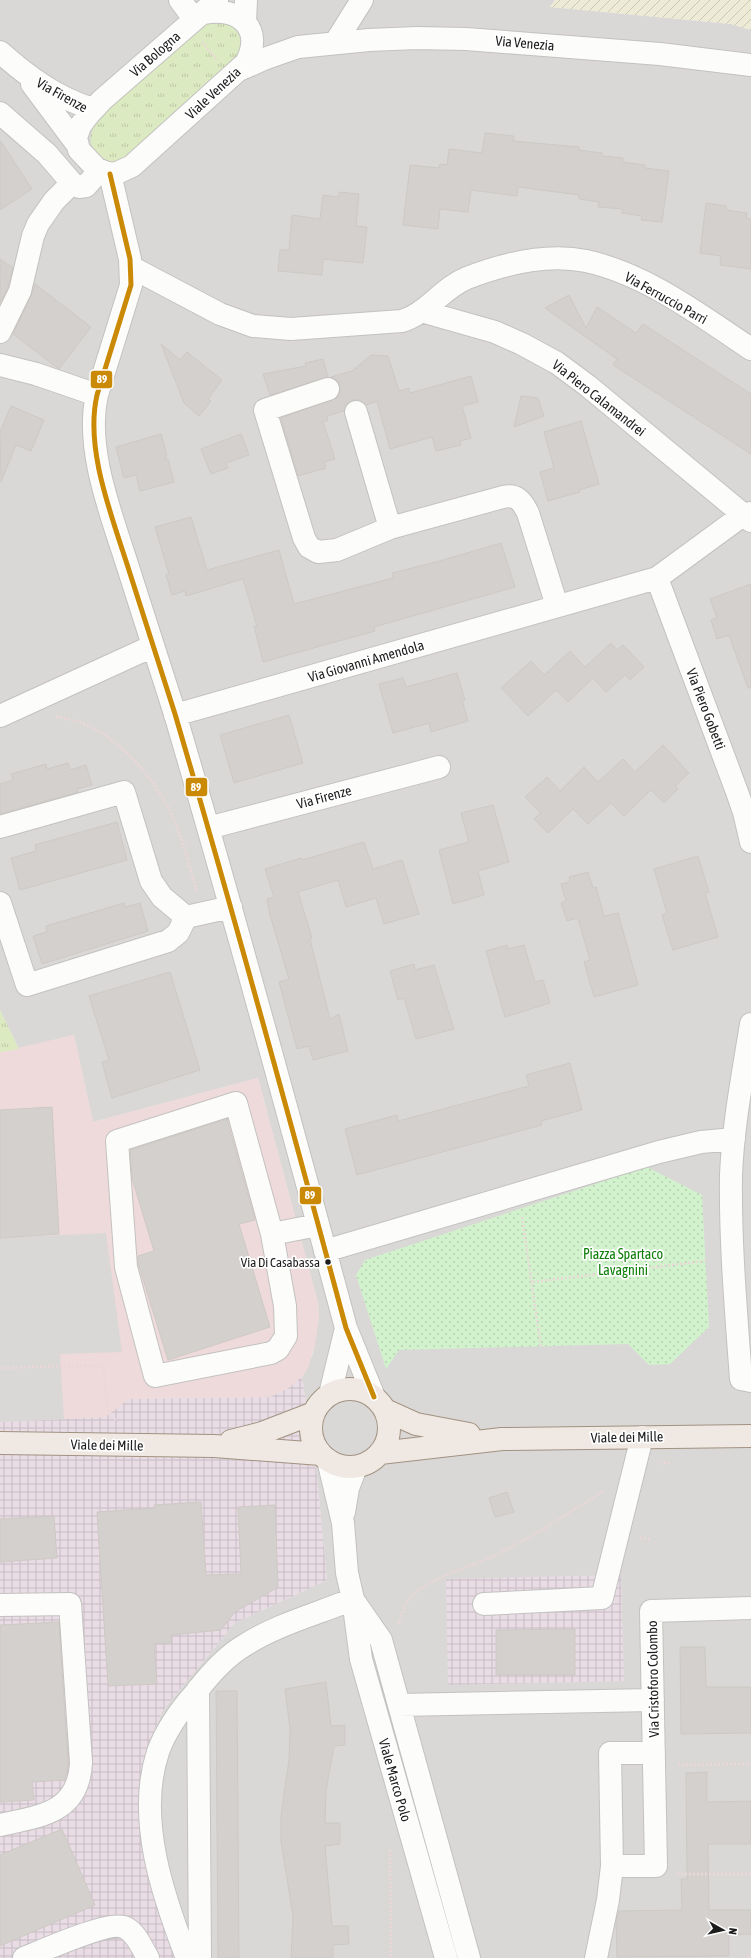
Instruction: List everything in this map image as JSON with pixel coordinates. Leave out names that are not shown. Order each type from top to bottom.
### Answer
[{"type":"main road","name":"Viale dei Mille","points":[[330,1394],[341,1390],[353,1389],[364,1392],[380,1404],[428,1427],[502,1439]]},
{"type":"main road","points":[[324,1457],[315,1445],[311,1424],[314,1413],[330,1394]]},
{"type":"main road","points":[[380,1404],[389,1421],[389,1432],[386,1444],[380,1453]]},
{"type":"main road","name":"Viale dei Mille","points":[[214,1446],[262,1433],[314,1413]]},
{"type":"main road","name":"Viale dei Mille","points":[[0,1443],[214,1446],[324,1457],[336,1465],[356,1467],[374,1460],[380,1453],[502,1439],[751,1436]]},
{"type":"street","points":[[180,0],[203,17],[225,11],[236,15],[247,25]]},
{"type":"street","points":[[246,0],[247,25]]},
{"type":"street","points":[[335,43],[362,0]]},
{"type":"street","name":"Via Bologna","points":[[93,109],[203,17]]},
{"type":"street","name":"Via Venezia","points":[[247,25],[276,41],[298,47]]},
{"type":"street","name":"Viale Venezia","points":[[103,171],[117,173],[132,166],[230,68],[246,63],[252,49],[253,39],[247,25]]},
{"type":"street","name":"Via Venezia","points":[[230,68],[264,59],[298,47],[393,38],[466,38],[660,54],[751,65]]},
{"type":"street","name":"Via Firenze","points":[[0,52],[23,72],[49,90],[93,109],[84,120],[78,132],[76,143]]},
{"type":"street","name":"Via Firenze","points":[[23,72],[76,143],[82,155],[103,171]]},
{"type":"street","points":[[0,113],[47,154],[72,183],[79,187],[86,186],[93,178],[103,171],[131,267],[129,294],[97,395],[92,418],[100,473],[175,715],[231,907],[346,1328],[380,1404]]},
{"type":"street","points":[[0,332],[20,291],[33,236],[38,224],[54,201],[72,183]]},
{"type":"street","name":"Via Ferruccio Parri","points":[[421,311],[452,286],[469,278],[533,261],[574,260],[598,264],[673,298],[751,349]]},
{"type":"street","points":[[131,267],[228,318],[246,324],[267,328],[303,329],[394,322],[409,319],[421,311]]},
{"type":"street","name":"Via Piero Calamandrei","points":[[421,311],[495,332],[522,344],[557,363],[588,386],[748,516],[657,578]]},
{"type":"street","points":[[0,365],[36,374],[97,395]]},
{"type":"street","points":[[328,389],[265,410],[304,538],[313,550],[324,552],[347,547],[384,530],[503,497],[509,496],[518,498],[528,513],[557,606]]},
{"type":"street","points":[[356,412],[384,530]]},
{"type":"street","name":"Via Giovanni Amendola","points":[[175,715],[657,578]]},
{"type":"street","name":"Via Piero Gobetti","points":[[657,578],[737,792],[744,812],[751,842]]},
{"type":"street","points":[[0,716],[153,646]]},
{"type":"street","name":"Via Firenze","points":[[208,828],[439,767]]},
{"type":"street","points":[[0,827],[124,792],[151,881],[162,897],[186,918]]},
{"type":"street","points":[[0,903],[26,985],[168,941],[178,933],[186,918],[231,907]]},
{"type":"street","points":[[746,1380],[732,1204],[734,1139],[751,1024]]},
{"type":"street","points":[[236,1103],[272,1234],[286,1315],[286,1336],[278,1349],[265,1354],[155,1376],[126,1267],[117,1141],[236,1103]]},
{"type":"street","points":[[325,1251],[665,1150],[701,1142],[734,1139]]},
{"type":"street","points":[[272,1234],[318,1225]]},
{"type":"street","points":[[330,1394],[346,1328]]},
{"type":"street","points":[[484,1604],[602,1598],[642,1437]]},
{"type":"street","name":"Viale Marco Polo","points":[[324,1457],[343,1523],[347,1573],[354,1599],[361,1659],[446,1958]]},
{"type":"street","name":"Viale Marco Polo","points":[[343,1523],[348,1488],[356,1467]]},
{"type":"street","points":[[187,1958],[160,1875],[152,1830],[151,1789],[154,1769],[164,1737],[177,1716],[198,1689],[225,1660],[244,1646],[286,1624],[354,1599]]},
{"type":"street","name":"Viale Marco Polo","points":[[354,1599],[381,1640],[469,1958]]},
{"type":"street","points":[[0,1605],[70,1604],[81,1754],[79,1782],[74,1793],[62,1806],[42,1815],[0,1825]]},
{"type":"street","name":"Via Cristoforo Colombo","points":[[656,1866],[651,1611],[751,1608]]},
{"type":"street","points":[[198,1689],[200,1958]]},
{"type":"street","points":[[399,1705],[653,1700]]},
{"type":"street","name":"Via Cristoforo Colombo","points":[[596,1958],[610,1888],[612,1866],[610,1753],[654,1759]]},
{"type":"street","points":[[612,1866],[656,1866]]},
{"type":"street","points":[[24,1958],[106,1927],[121,1926],[132,1933],[148,1958]]},
{"type":"path","points":[[203,17],[230,68]]},
{"type":"path","points":[[518,1193],[541,1347]]},
{"type":"path","points":[[532,1282],[705,1261]]},
{"type":"path","points":[[0,1368],[103,1365],[107,1409],[110,1416],[121,1422]]},
{"type":"path","points":[[381,1640],[395,1629],[404,1605],[415,1593],[424,1587],[436,1580],[500,1553],[632,1474],[651,1465],[671,1462]]},
{"type":"path","points":[[654,1759],[751,1764]]},
{"type":"path","points":[[656,1866],[679,1875],[751,1874]]},
{"type":"path","points":[[748,1958],[751,1954]]},
{"type":"shaded area","points":[[0,0],[555,0],[550,7],[731,24],[751,30],[751,1958],[177,1958],[140,1794],[143,1768],[149,1743],[163,1710],[235,1623],[327,1580],[317,1476],[302,1377],[313,1354],[319,1317],[318,1303],[258,1078],[93,1122],[74,1035],[19,1049],[0,1010]]},
{"type":"shaded area","points":[[555,0],[751,0],[751,30],[731,24],[550,7]]},
{"type":"shaded area","points":[[732,982],[733,991],[726,1062],[717,1119],[627,1148],[370,1219],[365,1201],[605,1132],[577,1022]]},
{"type":"shaded area","points":[[74,1035],[93,1122],[258,1078],[318,1303],[319,1317],[315,1345],[308,1368],[302,1377],[287,1389],[270,1397],[129,1399],[105,1417],[0,1422],[0,1052]]},
{"type":"shaded area","points":[[106,1233],[122,1352],[60,1354],[64,1419],[0,1422],[0,1238]]},
{"type":"shaded area","points":[[709,1327],[733,1399],[446,1403],[427,1400],[414,1395],[400,1386],[386,1369],[398,1350],[628,1344],[649,1365],[670,1364]]},
{"type":"shaded area","points":[[302,1377],[317,1476],[327,1580],[235,1623],[163,1710],[149,1743],[143,1768],[140,1794],[177,1958],[0,1958],[0,1422],[105,1417],[129,1399],[270,1397],[287,1389]]},
{"type":"shaded area","points":[[751,1464],[751,1597],[641,1602],[641,1530],[646,1506],[657,1481],[670,1465]]},
{"type":"shaded area","points":[[621,1575],[624,1681],[448,1685],[446,1579]]},
{"type":"shaded area","points":[[681,1734],[686,1773],[687,1844],[681,1879],[583,1879],[580,1742]]},
{"type":"green space","points":[[224,20],[234,28],[239,36],[241,44],[238,57],[134,152],[121,161],[111,162],[98,154],[91,144],[91,138],[94,125],[98,118],[198,25]]},
{"type":"green space","points":[[0,1010],[19,1049],[0,1052]]},
{"type":"green space","name":"Piazza Spartaco Lavagnini","points":[[647,1167],[702,1195],[709,1327],[670,1364],[649,1365],[628,1344],[399,1350],[386,1369],[356,1275],[365,1260]]},
{"type":"building","points":[[485,133],[514,136],[513,141],[579,147],[579,150],[602,153],[602,156],[623,158],[623,162],[645,165],[645,168],[669,171],[662,222],[641,220],[642,216],[622,213],[623,209],[598,207],[599,202],[579,199],[579,195],[518,187],[517,196],[471,190],[468,212],[440,209],[438,229],[403,225],[410,165],[439,168],[440,164],[447,165],[449,149],[482,153]]},
{"type":"building","points":[[0,140],[32,189],[0,210]]},
{"type":"building","points":[[339,192],[359,194],[356,226],[367,227],[363,263],[323,259],[322,275],[278,271],[280,250],[289,250],[292,215],[320,219],[323,195],[339,197]]},
{"type":"building","points":[[706,203],[726,206],[726,210],[747,213],[746,218],[751,219],[751,269],[720,265],[721,256],[700,253]]},
{"type":"building","points":[[0,259],[13,268],[8,287],[0,303]]},
{"type":"building","points":[[35,284],[91,327],[59,369],[13,334]]},
{"type":"building","points":[[569,295],[586,328],[597,307],[636,333],[643,324],[751,394],[751,454],[613,365],[617,359],[545,308]]},
{"type":"building","points":[[161,344],[180,360],[187,352],[222,380],[208,399],[211,401],[199,416],[184,403]]},
{"type":"building","points":[[371,355],[388,356],[399,391],[409,388],[410,393],[471,376],[478,402],[462,406],[471,438],[460,441],[461,445],[436,451],[432,437],[390,449],[377,401],[366,405],[359,400],[353,400],[347,404],[344,411],[327,416],[328,420],[323,422],[335,459],[324,462],[326,468],[298,476],[281,418],[337,398],[340,392],[340,385],[337,380],[331,377],[352,371]]},
{"type":"building","points":[[323,359],[328,377],[270,395],[263,374],[306,366],[305,363]]},
{"type":"building","points":[[521,396],[538,398],[544,416],[514,427]]},
{"type":"building","points":[[11,406],[44,420],[31,451],[16,445],[1,482],[0,432]]},
{"type":"building","points":[[581,421],[599,484],[579,490],[580,492],[548,501],[540,472],[554,468],[544,432]]},
{"type":"building","points":[[161,434],[167,456],[164,459],[168,459],[174,482],[140,491],[136,475],[124,478],[116,447]]},
{"type":"building","points":[[241,434],[249,455],[226,463],[228,468],[211,474],[201,449]]},
{"type":"building","points":[[191,517],[207,570],[279,550],[294,604],[393,578],[392,573],[501,543],[515,587],[374,627],[375,631],[263,662],[254,626],[257,626],[243,579],[186,596],[185,591],[172,595],[166,575],[169,574],[155,527]]},
{"type":"building","points":[[751,584],[751,688],[748,688],[729,635],[717,639],[711,620],[717,618],[710,599]]},
{"type":"building","points":[[611,643],[617,650],[623,645],[644,667],[630,680],[625,675],[606,692],[593,678],[568,702],[556,690],[528,716],[501,688],[531,661],[544,675],[570,651],[585,667]]},
{"type":"building","points":[[457,673],[465,700],[462,700],[468,721],[431,732],[429,723],[393,733],[379,684],[403,678],[406,687]]},
{"type":"building","points":[[289,715],[303,763],[234,783],[220,735]]},
{"type":"building","points":[[663,745],[689,773],[675,786],[678,789],[664,803],[651,790],[624,816],[611,803],[588,824],[573,809],[548,833],[534,819],[541,813],[525,797],[547,777],[560,791],[584,767],[598,782],[623,759],[635,772]]},
{"type":"building","points":[[68,763],[70,770],[86,765],[92,785],[77,789],[78,792],[0,814],[0,784],[13,780],[11,774],[46,764],[47,769]]},
{"type":"building","points":[[493,805],[509,862],[478,871],[484,895],[453,904],[439,850],[469,842],[461,813]]},
{"type":"building","points":[[117,822],[127,860],[20,890],[11,858],[36,851],[35,845]]},
{"type":"building","points":[[364,842],[373,869],[402,860],[419,914],[384,924],[376,898],[346,907],[338,880],[298,892],[312,938],[310,939],[330,1019],[339,1014],[348,1051],[313,1060],[309,1046],[297,1049],[279,982],[289,979],[270,915],[267,899],[274,897],[265,869]]},
{"type":"building","points":[[698,856],[709,892],[705,893],[718,937],[673,950],[662,915],[667,913],[654,869]]},
{"type":"building","points":[[588,872],[593,888],[596,887],[604,916],[618,913],[638,985],[594,997],[584,962],[590,960],[578,918],[567,921],[561,903],[566,901],[561,884],[570,882],[569,877]]},
{"type":"building","points":[[124,903],[125,907],[140,903],[148,931],[42,964],[33,936],[47,932],[46,926]]},
{"type":"building","points":[[507,945],[508,949],[524,945],[535,982],[543,980],[550,1003],[505,1017],[486,951]]},
{"type":"building","points":[[414,964],[415,970],[434,965],[454,1029],[416,1039],[404,998],[398,1000],[390,971]]},
{"type":"building","points":[[170,972],[200,1070],[112,1098],[102,1062],[109,1060],[89,996]]},
{"type":"building","points":[[570,1063],[582,1110],[541,1121],[542,1125],[357,1175],[345,1129],[397,1115],[398,1121],[529,1086],[526,1075]]},
{"type":"building","points":[[52,1107],[59,1234],[0,1238],[0,1110]]},
{"type":"building","points":[[227,1119],[255,1220],[239,1224],[270,1327],[168,1360],[138,1263],[138,1256],[154,1251],[132,1178],[130,1150]]},
{"type":"building","points":[[507,1492],[514,1512],[495,1517],[489,1498]]},
{"type":"building","points":[[201,1502],[206,1575],[241,1574],[238,1507],[275,1505],[278,1587],[235,1612],[221,1630],[171,1635],[172,1643],[154,1644],[157,1684],[108,1686],[97,1512],[155,1508],[154,1505]]},
{"type":"building","points":[[54,1516],[57,1558],[0,1562],[0,1519]]},
{"type":"building","points":[[59,1622],[68,1762],[65,1780],[32,1782],[34,1800],[0,1802],[0,1625]]},
{"type":"building","points":[[575,1629],[575,1675],[496,1675],[496,1630]]},
{"type":"building","points":[[680,1647],[705,1647],[706,1687],[751,1687],[751,1733],[681,1734]]},
{"type":"building","points":[[326,1682],[331,1726],[345,1725],[345,1745],[334,1746],[326,1791],[325,1823],[340,1823],[340,1844],[325,1846],[332,1926],[348,1926],[349,1944],[333,1945],[333,1958],[291,1958],[293,1916],[281,1841],[281,1816],[289,1759],[290,1729],[285,1689]]},
{"type":"building","points":[[216,1691],[237,1691],[239,1958],[218,1958]]},
{"type":"building","points":[[707,1772],[707,1802],[751,1801],[751,1844],[708,1844],[709,1910],[751,1910],[751,1934],[729,1935],[729,1956],[617,1957],[616,1922],[619,1911],[682,1910],[681,1879],[687,1879],[686,1773]]},
{"type":"building","points":[[62,1829],[95,1905],[0,1946],[0,1855]]},
{"type":"transit line","name":"89","points":[[110,174],[130,259],[131,285],[97,395],[94,415],[94,436],[101,479],[175,714],[305,1174],[346,1328],[374,1397]]},
{"type":"place","name":"Via Di Casabassa","points":[[328,1262]]}]
